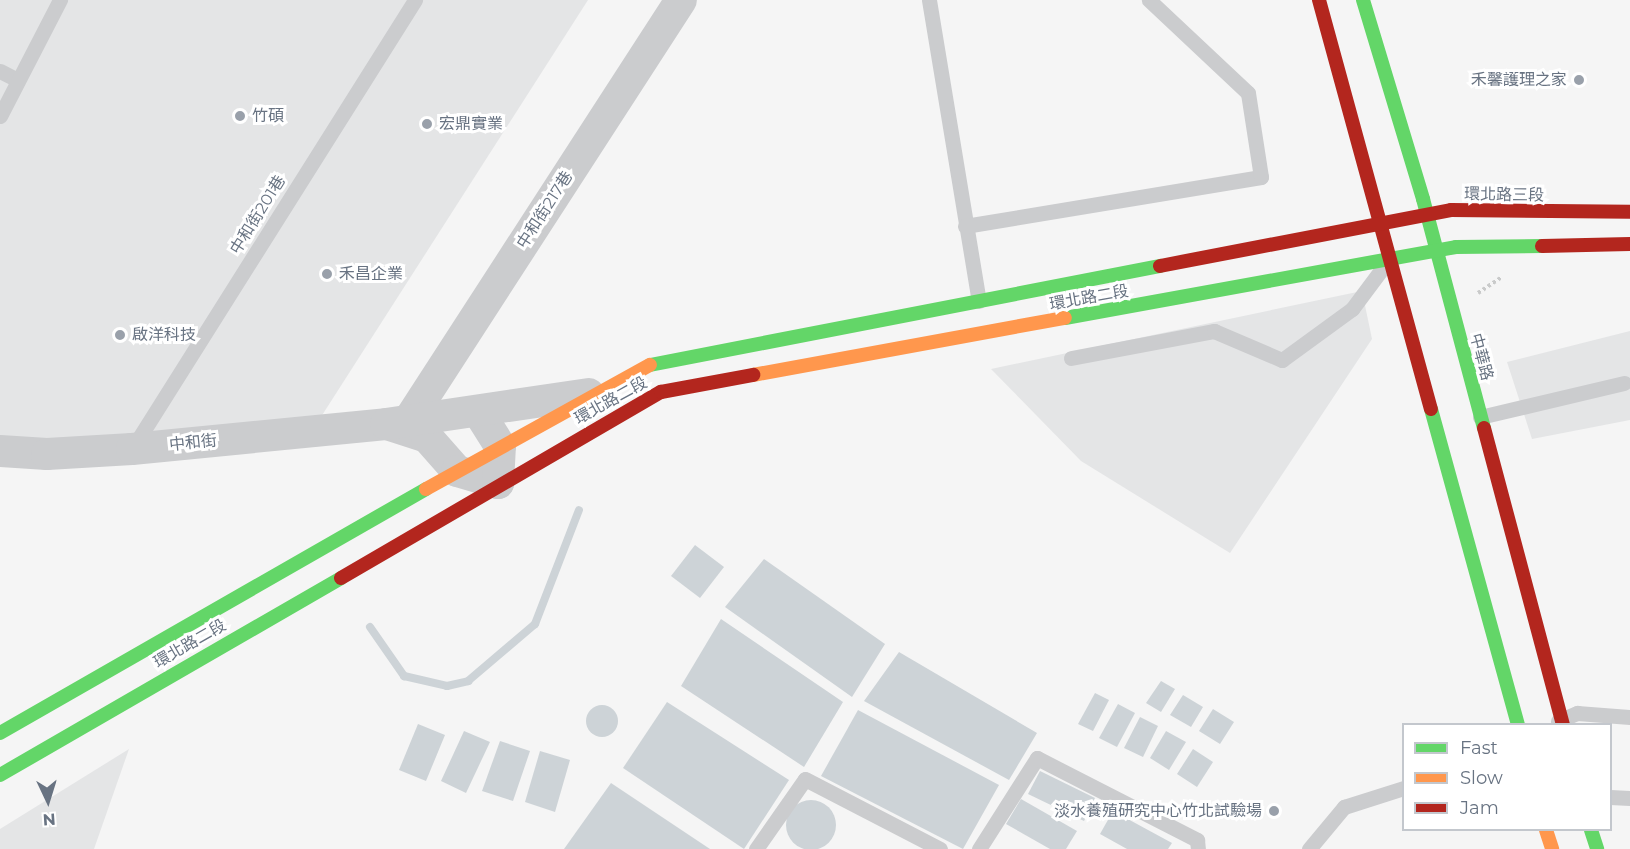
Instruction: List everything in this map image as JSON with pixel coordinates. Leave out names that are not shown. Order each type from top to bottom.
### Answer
[{"type":"street","name":"中和街217巷","points":[[398,422],[681,0]]},
{"type":"street","points":[[1320,0],[1389,260],[1518,723]]},
{"type":"street","name":"中華路","points":[[1363,0],[1438,253],[1560,723]]},
{"type":"street","name":"環北路三段","points":[[1380,225],[1451,210],[1630,212]]},
{"type":"street","name":"環北路二段","points":[[0,733],[594,393],[654,363],[1380,225]]},
{"type":"street","points":[[1389,260],[1438,253],[1456,247],[1630,244]]},
{"type":"street","name":"環北路二段","points":[[0,775],[498,483],[661,392],[1389,260]]},
{"type":"street","name":"中和街","points":[[0,451],[47,454],[132,449],[398,422],[594,393]]},
{"type":"street","points":[[457,471],[498,483],[501,446],[478,411]]},
{"type":"street","name":"中和街","points":[[398,422],[427,437],[457,471]]},
{"type":"street","points":[[1546,831],[1552,849]]},
{"type":"street","points":[[1592,831],[1597,849]]},
{"type":"lane","points":[[0,116],[60,0]]},
{"type":"lane","name":"中和街201巷","points":[[132,449],[415,0]]},
{"type":"lane","points":[[929,0],[979,301]]},
{"type":"lane","points":[[965,226],[1261,177],[1248,93],[1149,0]]},
{"type":"lane","points":[[0,71],[18,80]]},
{"type":"lane","points":[[1071,358],[1214,332],[1282,360],[1352,309],[1389,260]]},
{"type":"lane","points":[[1480,417],[1624,383]]},
{"type":"lane","points":[[1560,723],[1577,713],[1630,717]]},
{"type":"lane","points":[[979,849],[1037,758],[1197,840],[1198,849]]},
{"type":"lane","points":[[756,849],[805,779],[940,849]]},
{"type":"lane","points":[[1309,849],[1344,807],[1402,789]]},
{"type":"lane","points":[[1612,797],[1630,798]]},
{"type":"shaded area","points":[[0,0],[588,0],[319,420],[36,442],[0,439]]},
{"type":"shaded area","points":[[1362,291],[1372,339],[1230,553],[1081,461],[991,369]]},
{"type":"shaded area","points":[[1630,331],[1630,420],[1532,439],[1507,362]]},
{"type":"shaded area","points":[[695,545],[724,567],[700,598],[671,576]]},
{"type":"shaded area","points":[[764,559],[885,644],[852,697],[725,607]]},
{"type":"shaded area","points":[[721,619],[843,702],[804,767],[681,686]]},
{"type":"shaded area","points":[[899,652],[1037,733],[1009,780],[864,701]]},
{"type":"shaded area","points":[[1161,681],[1175,689],[1161,712],[1146,703]]},
{"type":"shaded area","points":[[1095,693],[1109,700],[1093,731],[1078,724]]},
{"type":"shaded area","points":[[1183,695],[1203,707],[1191,727],[1170,715]]},
{"type":"shaded area","points":[[667,702],[789,780],[744,849],[623,768]]},
{"type":"shaded area","points":[[1118,704],[1135,713],[1117,747],[1099,738]]},
{"type":"shaded area","points":[[602,705],[613,710],[618,721],[613,732],[602,737],[591,732],[586,721],[591,710]]},
{"type":"shaded area","points":[[1213,709],[1234,722],[1220,744],[1199,731]]},
{"type":"shaded area","points":[[858,710],[999,785],[963,849],[821,776]]},
{"type":"shaded area","points":[[1140,717],[1158,726],[1143,757],[1124,748]]},
{"type":"shaded area","points":[[418,724],[445,735],[426,781],[399,770]]},
{"type":"shaded area","points":[[464,731],[490,742],[466,793],[441,781]]},
{"type":"shaded area","points":[[1166,731],[1186,742],[1169,770],[1150,758]]},
{"type":"shaded area","points":[[500,741],[530,751],[513,801],[482,791]]},
{"type":"shaded area","points":[[129,749],[94,849],[0,849],[0,829]]},
{"type":"shaded area","points":[[1193,749],[1213,762],[1197,787],[1177,774]]},
{"type":"shaded area","points":[[540,751],[570,760],[555,812],[525,802]]},
{"type":"shaded area","points":[[1040,771],[1095,798],[1084,821],[1028,794]]},
{"type":"shaded area","points":[[611,783],[710,849],[564,849]]},
{"type":"shaded area","points":[[1021,799],[1077,831],[1066,849],[1050,849],[1006,824]]},
{"type":"shaded area","points":[[806,800],[816,800],[829,807],[836,820],[836,830],[829,843],[816,850],[806,850],[797,846],[790,839],[786,830],[786,820],[790,811],[797,804]]},
{"type":"shaded area","points":[[1113,811],[1172,843],[1168,849],[1127,849],[1100,834]]},
{"type":"waterway","points":[[370,627],[404,676],[447,686],[468,681],[535,624],[579,510]]},
{"type":"traffic: fast","points":[[1363,0],[1423,199],[1484,428]]},
{"type":"traffic: fast","points":[[1065,318],[1456,247],[1542,246]]},
{"type":"traffic: fast","points":[[650,365],[1160,266]]},
{"type":"traffic: fast","points":[[1431,409],[1518,723]]},
{"type":"traffic: fast","points":[[0,733],[426,489]]},
{"type":"traffic: fast","points":[[0,775],[341,578]]},
{"type":"traffic: fast","points":[[1591,831],[1597,849]]},
{"type":"traffic: slow","points":[[753,375],[1065,318]]},
{"type":"traffic: slow","points":[[426,489],[650,365]]},
{"type":"traffic: slow","points":[[1546,831],[1552,849]]},
{"type":"traffic: jam","points":[[1319,0],[1431,409]]},
{"type":"traffic: jam","points":[[1160,266],[1451,210],[1630,212]]},
{"type":"traffic: jam","points":[[1542,246],[1630,244]]},
{"type":"traffic: jam","points":[[341,578],[661,392],[753,375]]},
{"type":"traffic: jam","points":[[1484,428],[1563,723]]},
{"type":"place","name":"禾馨護理之家","points":[[1579,80]]},
{"type":"place","name":"竹碩","points":[[240,116]]},
{"type":"place","name":"宏鼎實業","points":[[427,124]]},
{"type":"place","name":"禾昌企業","points":[[327,274]]},
{"type":"place","name":"啟洋科技","points":[[120,335]]},
{"type":"place","name":"淡水養殖研究中心竹北試驗場","points":[[1274,811]]}]
